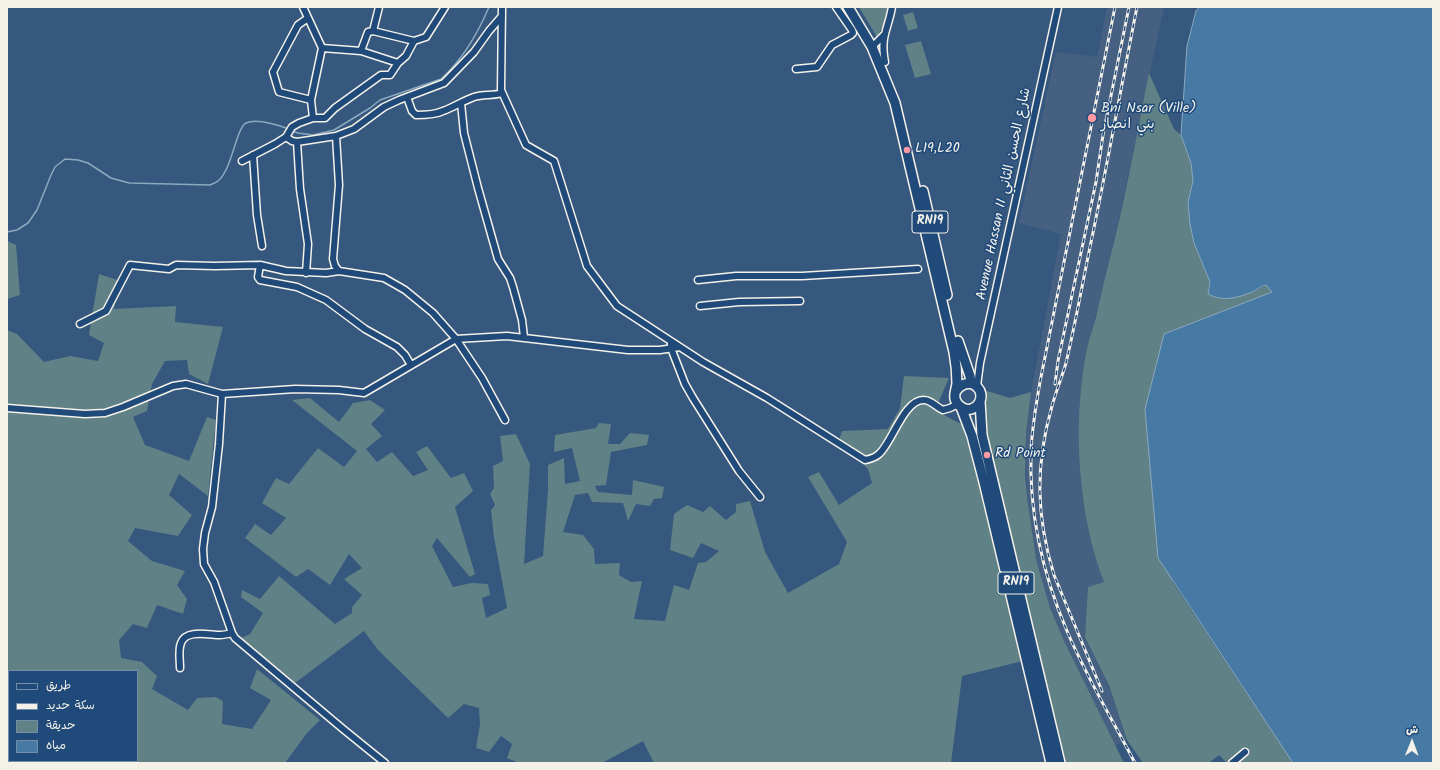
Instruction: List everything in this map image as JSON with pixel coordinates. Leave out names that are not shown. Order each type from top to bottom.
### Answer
[{"type":"highway","name":"RN19","points":[[848,9],[874,44],[885,62],[902,108],[960,350],[973,384],[981,393],[982,435],[1060,763]]},
{"type":"highway","name":"RN19","points":[[874,44],[900,123],[954,352],[956,367],[956,399],[972,436],[1051,763]]},
{"type":"highway","points":[[956,391],[960,386],[966,383],[973,384]]},
{"type":"highway","points":[[959,405],[967,409],[973,408],[980,401]]},
{"type":"street","points":[[303,7],[322,48],[311,100],[313,118]]},
{"type":"street","points":[[373,31],[379,7]]},
{"type":"street","points":[[361,51],[368,32],[373,31],[414,41],[426,38],[445,7]]},
{"type":"street","points":[[502,7],[502,94],[526,146],[554,161],[588,266],[617,306],[680,347],[767,398],[865,460],[873,458],[880,453],[898,423],[916,402],[927,400],[943,410],[959,405]]},
{"type":"street","points":[[796,69],[817,67],[832,46],[852,35],[853,33],[848,9],[836,7]]},
{"type":"street","points":[[885,62],[883,48],[884,35],[892,7]]},
{"type":"street","name":"Avenue Hassan II شارع الحسن الثاني","points":[[973,384],[980,363],[1058,7]]},
{"type":"street","points":[[289,133],[292,141],[297,142],[336,136],[354,130],[384,108],[407,97],[444,83],[474,52],[502,16]]},
{"type":"street","points":[[308,18],[298,25],[273,72],[279,92],[311,100]]},
{"type":"street","points":[[874,44],[884,35]]},
{"type":"street","points":[[242,161],[275,144],[299,123],[313,118],[325,118],[336,108],[381,75],[390,75],[398,63],[406,56],[414,41]]},
{"type":"street","points":[[322,48],[361,51],[398,63]]},
{"type":"street","points":[[407,97],[412,111],[416,115],[429,115],[442,112],[453,105],[474,97],[502,94]]},
{"type":"street","points":[[461,103],[464,133],[478,188],[498,259],[510,278],[513,287],[522,320],[524,337]]},
{"type":"street","points":[[336,136],[339,185],[333,258],[335,266],[339,271]]},
{"type":"street","points":[[297,142],[300,189],[308,244],[306,273]]},
{"type":"street","points":[[253,155],[257,215],[262,246]]},
{"type":"street","points":[[80,324],[106,311],[130,266],[169,269],[176,265],[260,265],[286,272],[326,273],[339,271],[384,278],[405,290],[433,313],[456,339],[482,378],[505,420]]},
{"type":"street","points":[[260,265],[258,277],[260,280],[297,287],[326,300],[365,329],[396,347],[405,355],[411,366]]},
{"type":"street","points":[[698,280],[736,276],[802,276],[918,269]]},
{"type":"street","points":[[700,306],[739,302],[800,300]]},
{"type":"street","points":[[7,408],[85,414],[105,413],[123,408],[173,386],[186,384],[222,394],[295,389],[339,390],[364,393],[456,339],[507,336],[524,337],[628,350],[680,347]]},
{"type":"street","points":[[671,341],[671,348],[685,384],[739,471],[760,497]]},
{"type":"street","points":[[222,394],[219,444],[212,507],[205,533],[203,548],[204,564],[214,582],[232,633],[235,638],[343,730],[385,763]]},
{"type":"street","points":[[180,668],[181,642],[184,638],[194,634],[219,635],[232,633]]},
{"type":"street","points":[[1232,763],[1245,752]]},
{"type":"shaded area","points":[[1107,7],[1164,7],[1115,237],[1085,359],[1080,405],[1081,487],[1093,548],[1104,582],[1088,587],[1085,637],[1109,685],[1127,740],[1115,746],[1064,641],[1050,608],[1036,559],[1027,497],[1025,453],[1026,433],[1031,392],[1061,234],[1019,223],[1056,52],[1097,57]]},
{"type":"green space","points":[[859,7],[890,7],[884,24],[877,37]]},
{"type":"green space","points":[[913,12],[918,28],[908,31],[903,15]]},
{"type":"green space","points":[[921,41],[931,74],[915,78],[905,45]]},
{"type":"green space","points":[[1149,73],[1174,129],[1181,135],[1191,163],[1193,181],[1188,202],[1194,243],[1210,283],[1208,289],[1253,292],[1267,285],[1273,292],[1164,334],[1172,581],[1293,763],[1227,763],[1219,755],[1209,763],[1143,763],[1127,740],[1109,685],[1085,637],[1088,587],[1104,582],[1088,529],[1083,500],[1079,443],[1081,386],[1087,349],[1129,177]]},
{"type":"green space","points":[[7,241],[16,245],[20,295],[7,299]]},
{"type":"green space","points":[[99,274],[120,281],[114,309],[176,306],[175,322],[223,327],[208,384],[189,374],[187,360],[165,361],[152,384],[147,411],[133,417],[145,445],[189,461],[207,417],[216,420],[208,496],[179,474],[169,495],[192,515],[178,536],[135,528],[128,541],[152,561],[185,571],[177,585],[187,599],[183,614],[157,605],[147,628],[133,624],[119,640],[121,658],[142,662],[157,676],[152,689],[188,710],[197,698],[216,697],[223,701],[222,724],[252,729],[271,700],[250,688],[257,669],[320,720],[307,733],[285,763],[7,763],[7,330],[17,334],[44,362],[70,356],[98,361],[104,343],[89,335]]},
{"type":"green space","points":[[904,376],[949,378],[935,410],[961,424],[975,463],[1023,661],[962,676],[951,763],[654,763],[643,741],[602,763],[519,763],[507,758],[512,744],[501,736],[489,752],[476,748],[480,724],[479,708],[464,704],[448,718],[378,650],[364,631],[295,683],[241,638],[250,634],[263,613],[241,597],[242,590],[260,599],[279,576],[335,624],[352,613],[352,607],[362,595],[344,579],[362,568],[349,554],[330,585],[308,569],[296,577],[245,538],[255,524],[271,535],[286,518],[262,503],[276,478],[289,484],[318,448],[344,467],[357,451],[292,400],[310,398],[339,422],[353,403],[370,400],[385,410],[371,424],[382,436],[366,449],[377,462],[392,452],[413,476],[428,470],[416,452],[427,446],[451,478],[464,473],[473,491],[455,507],[475,574],[470,577],[437,538],[432,546],[453,587],[471,583],[488,584],[490,595],[482,598],[486,618],[507,608],[494,537],[491,510],[495,505],[490,494],[494,488],[493,466],[503,461],[500,436],[516,434],[530,464],[524,564],[543,556],[548,489],[548,465],[564,458],[565,484],[580,481],[572,448],[554,452],[555,435],[596,428],[599,423],[611,424],[608,444],[620,444],[630,433],[649,435],[647,445],[611,452],[606,485],[595,486],[598,492],[632,495],[633,480],[664,487],[662,498],[654,499],[650,506],[636,504],[628,521],[623,503],[592,502],[588,493],[575,495],[563,532],[583,535],[594,549],[595,564],[620,563],[619,575],[631,582],[642,581],[634,619],[665,621],[674,585],[689,590],[698,563],[706,562],[719,551],[701,543],[693,558],[670,550],[674,514],[687,505],[703,512],[710,506],[726,520],[736,512],[736,504],[750,501],[765,552],[788,593],[839,564],[847,542],[808,477],[819,472],[839,505],[872,483],[868,469],[839,440],[842,431],[888,429],[900,408]]},
{"type":"green space","points":[[987,391],[1010,398],[1031,392],[1026,433],[1025,475],[1036,559],[1050,608],[1064,641],[1124,763],[1063,763],[987,455],[983,412]]},
{"type":"water","points":[[1200,7],[1433,7],[1433,763],[1293,763],[1158,558],[1145,409],[1164,334],[1272,292],[1266,285],[1241,296],[1230,298],[1219,298],[1208,294],[1210,282],[1194,243],[1190,224],[1188,202],[1193,181],[1191,163],[1181,135],[1187,46],[1196,11]]},
{"type":"waterway","points":[[292,131],[313,135],[334,130],[370,108],[380,100],[441,79],[463,55],[480,27],[489,7]]},
{"type":"waterway","points":[[7,232],[17,230],[28,223],[37,210],[55,167],[65,159],[78,160],[88,163],[111,178],[129,183],[210,185],[217,182],[223,176],[242,126],[246,123],[256,121],[289,129]]},
{"type":"railway","points":[[1115,7],[1040,382],[1032,433],[1031,474],[1032,497],[1039,543],[1058,610],[1082,664],[1135,763]]},
{"type":"railway","points":[[1055,384],[1058,361],[1096,182],[1103,135],[1129,7]]},
{"type":"railway","points":[[1102,691],[1054,575],[1048,553],[1041,511],[1040,470],[1046,428],[1066,363],[1137,7]]},
{"type":"place","name":"Bni Nsar (Ville) بني انصار","points":[[1092,118]]},
{"type":"place","name":"L19,L20","points":[[907,150]]},
{"type":"place","name":"Rd Point","points":[[987,455]]}]
